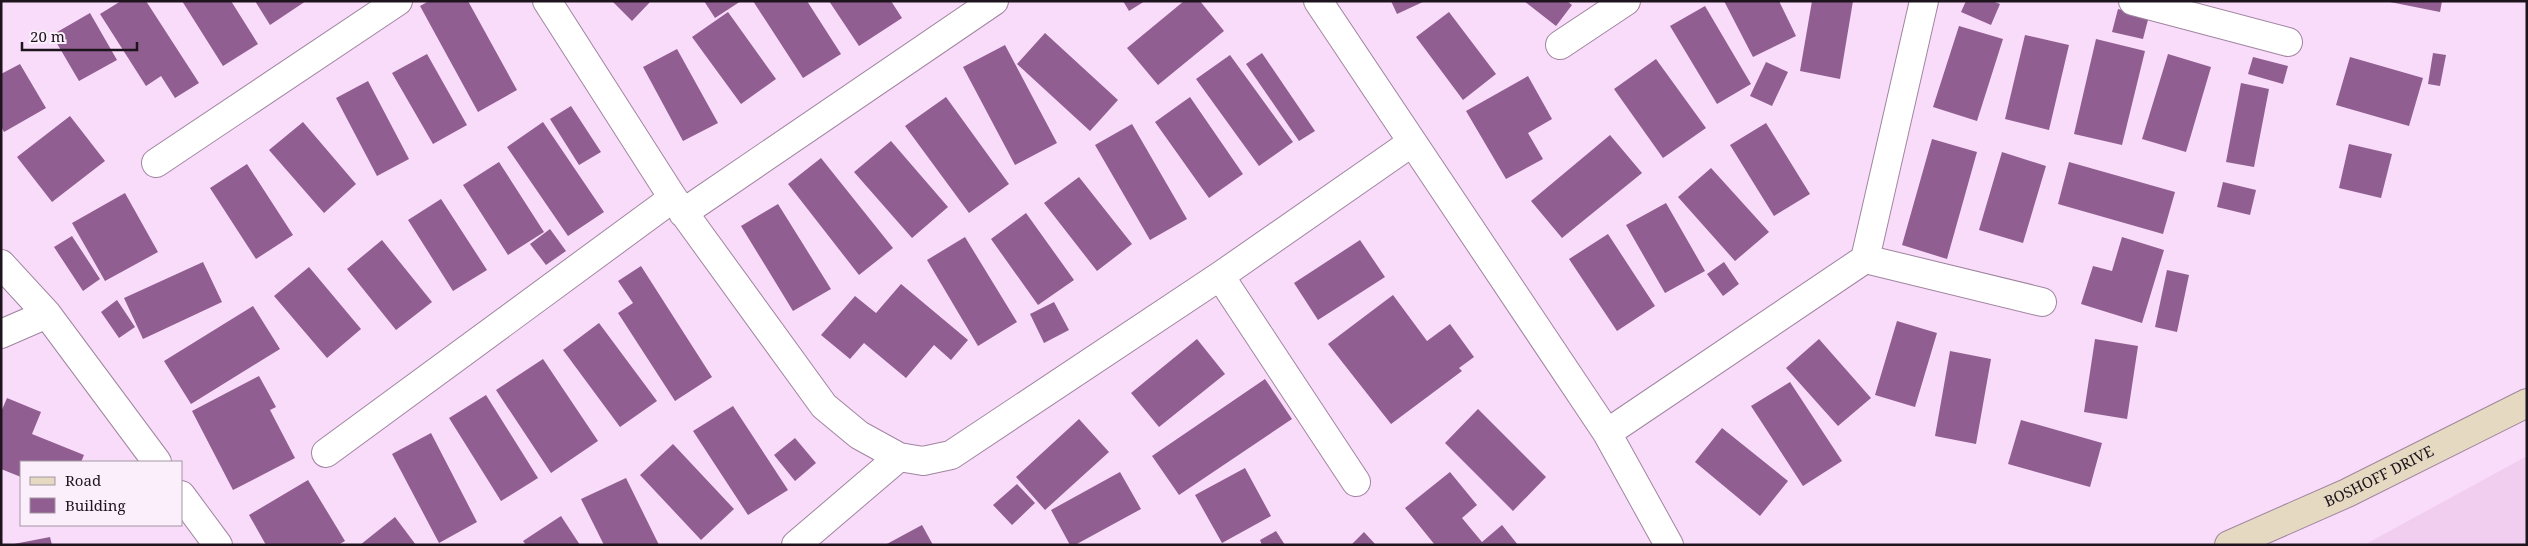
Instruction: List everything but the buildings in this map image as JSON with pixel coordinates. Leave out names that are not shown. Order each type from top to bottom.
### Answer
[{"type":"main road","name":"BOSHOFF DRIVE","points":[[2229,545],[2346,493],[2527,403]]},
{"type":"street","points":[[156,163],[398,1]]},
{"type":"street","points":[[547,1],[678,206],[824,406],[859,435],[899,457],[923,461],[951,455],[1220,276],[1411,143]]},
{"type":"street","points":[[326,453],[678,206],[994,1]]},
{"type":"street","points":[[1318,1],[1411,143],[1607,433],[1669,545]]},
{"type":"street","points":[[1560,44],[1626,1]]},
{"type":"street","points":[[1607,433],[1865,259],[1924,1]]},
{"type":"street","points":[[2133,1],[2288,42]]},
{"type":"street","points":[[1865,259],[2042,302]]},
{"type":"street","points":[[1,264],[47,314],[156,461]]},
{"type":"street","points":[[1220,276],[1356,482]]},
{"type":"street","points":[[1,334],[47,314]]},
{"type":"street","points":[[796,545],[899,457]]},
{"type":"street","points":[[182,496],[218,545]]},
{"type":"shaded area","points":[[2527,456],[2527,545],[2364,545]]}]
